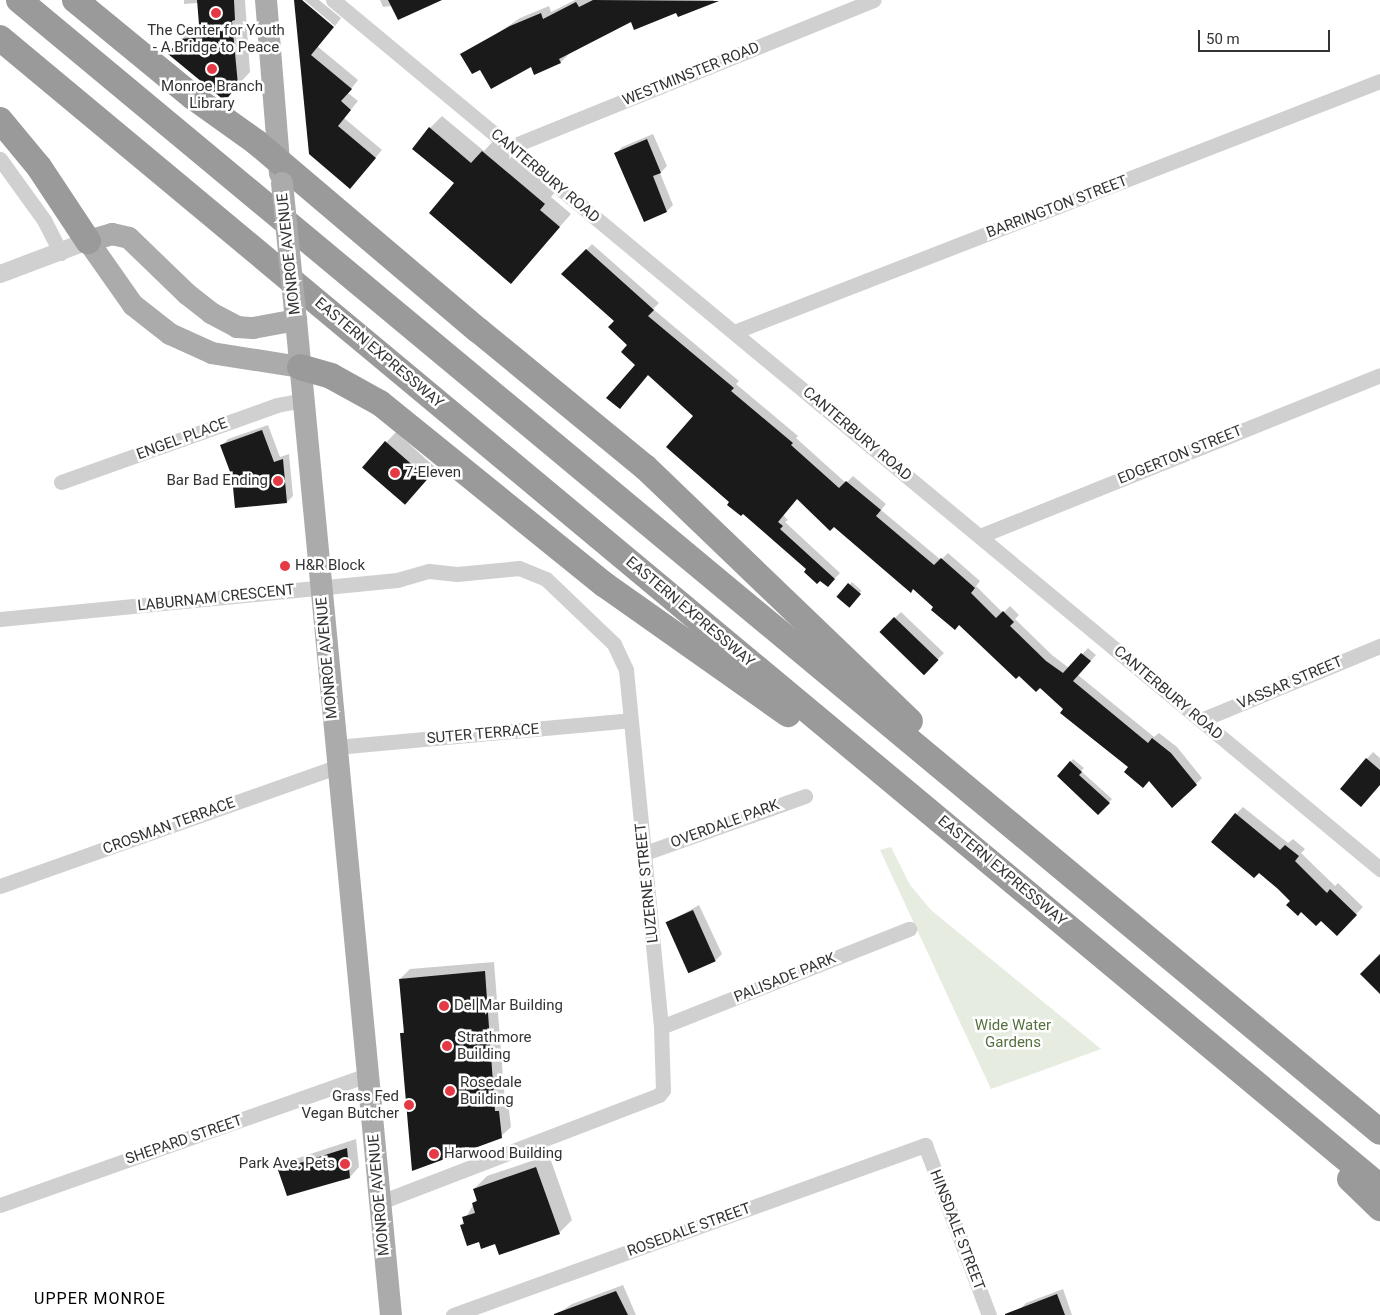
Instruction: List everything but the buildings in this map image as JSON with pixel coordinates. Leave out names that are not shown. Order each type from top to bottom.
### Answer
[{"type":"highway","points":[[19,0],[1380,1132]]},
{"type":"highway","points":[[75,0],[280,173],[646,467],[1059,866]]},
{"type":"highway","name":"EASTERN EXPRESSWAY","points":[[0,38],[1380,1187]]},
{"type":"highway","points":[[0,120],[39,167],[88,241]]},
{"type":"highway","points":[[300,367],[341,380],[380,403],[605,585],[948,826]]},
{"type":"highway","points":[[1245,1074],[1380,1208]]},
{"type":"main road","name":"MONROE AVENUE","points":[[266,0],[280,173],[296,320],[390,1315]]},
{"type":"main road","points":[[296,320],[253,328],[237,326],[211,313],[187,294],[134,241],[112,234],[88,241],[133,305],[170,334],[212,353],[300,367]]},
{"type":"street","name":"CANTERBURY ROAD","points":[[333,0],[1380,869]]},
{"type":"street","name":"WESTMINSTER ROAD","points":[[510,147],[873,0]]},
{"type":"street","name":"BARRINGTON STREET","points":[[734,332],[1380,81]]},
{"type":"street","points":[[0,160],[44,220],[61,253]]},
{"type":"street","points":[[0,274],[61,253],[88,241]]},
{"type":"street","name":"EDGERTON STREET","points":[[980,536],[1380,375]]},
{"type":"street","name":"ENGEL PLACE","points":[[61,482],[278,405],[303,400]]},
{"type":"street","name":"LABURNAM CRESCENT","points":[[0,619],[397,580],[410,574],[512,568],[533,571],[552,584],[609,637],[626,670]]},
{"type":"street","name":"VASSAR STREET","points":[[1201,720],[1380,646]]},
{"type":"street","name":"LUZERNE STREET","points":[[380,1202],[659,1096],[664,1084],[661,1027],[626,670]]},
{"type":"street","name":"SUTER TERRACE","points":[[337,757],[630,720]]},
{"type":"street","name":"CROSMAN TERRACE","points":[[0,886],[337,757]]},
{"type":"street","name":"OVERDALE PARK","points":[[645,853],[805,796]]},
{"type":"street","name":"PALISADE PARK","points":[[661,1027],[909,929]]},
{"type":"street","name":"SHEPARD STREET","points":[[0,1205],[368,1075]]},
{"type":"street","name":"ROSEDALE STREET","points":[[453,1315],[925,1145]]},
{"type":"street","name":"HINSDALE STREET","points":[[925,1145],[989,1315]]},
{"type":"green space","name":"Wide Water Gardens","points":[[891,847],[910,885],[931,910],[1101,1049],[991,1089],[880,850]]},
{"type":"place","name":"The Center for Youth - A Bridge to Peace","points":[[216,13]]},
{"type":"place","name":"Monroe Branch Library","points":[[212,69]]},
{"type":"place","name":"7-Eleven","points":[[395,473]]},
{"type":"place","name":"Bar Bad Ending","points":[[278,481]]},
{"type":"place","name":"H&R Block","points":[[285,566]]},
{"type":"place","name":"Del Mar Building","points":[[444,1006]]},
{"type":"place","name":"Strathmore Building","points":[[447,1046]]},
{"type":"place","name":"Rosedale Building","points":[[450,1091]]},
{"type":"place","name":"Grass Fed Vegan Butcher","points":[[409,1105]]},
{"type":"place","name":"Harwood Building","points":[[434,1154]]},
{"type":"place","name":"Park Ave. Pets","points":[[345,1164]]},
{"type":"district","name":"UPPER MONROE","points":[[100,1299]]}]
